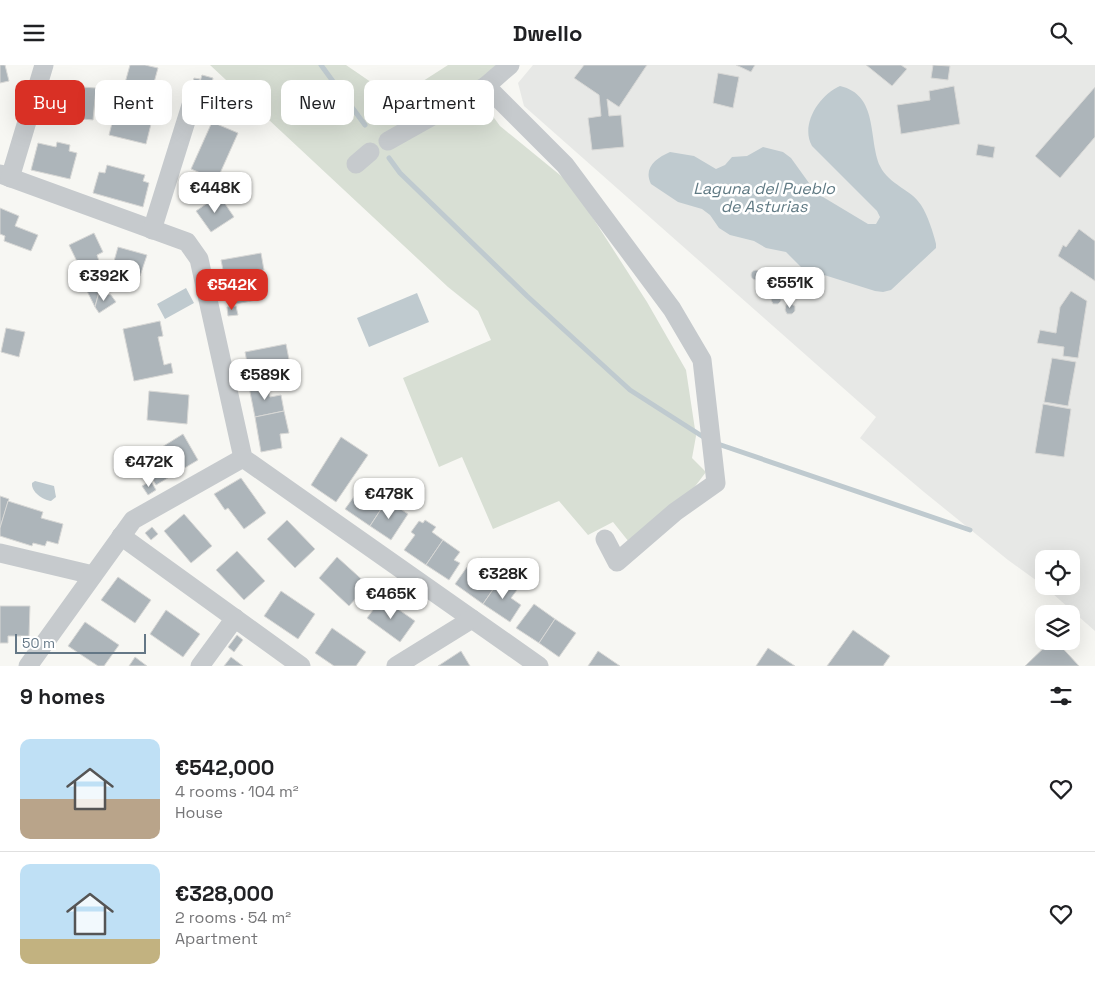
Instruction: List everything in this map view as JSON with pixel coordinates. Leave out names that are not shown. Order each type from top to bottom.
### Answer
[{"type":"lane","points":[[44,65],[5,176],[187,243],[199,259],[243,458],[539,666]]},
{"type":"lane","points":[[493,80],[510,65]]},
{"type":"lane","points":[[494,94],[565,165],[672,309],[702,360],[716,483],[675,512],[617,562],[605,539]]},
{"type":"lane","points":[[152,230],[185,125]]},
{"type":"lane","points":[[388,141],[417,125]]},
{"type":"lane","points":[[28,666],[133,520],[243,458]]},
{"type":"lane","points":[[121,536],[301,666]]},
{"type":"lane","points":[[0,553],[93,575]]},
{"type":"lane","points":[[200,666],[235,618]]},
{"type":"lane","points":[[396,666],[472,619]]},
{"type":"shaded area","points":[[210,65],[346,65],[368,80],[364,80],[364,125],[494,125],[494,118],[500,126],[571,184],[647,302],[686,370],[696,436],[692,458],[706,472],[690,493],[629,542],[613,522],[588,535],[559,501],[493,529],[462,457],[439,467],[403,378],[491,340],[478,311],[448,287],[271,122],[271,80],[226,80]]},
{"type":"shaded area","points":[[448,65],[496,65],[480,80],[425,80]]},
{"type":"shaded area","points":[[533,65],[1095,65],[1095,631],[1080,618],[1080,605],[1066,605],[1054,595],[1080,595],[1080,550],[1035,550],[1035,580],[924,492],[860,438],[876,417],[524,106],[518,83]]},
{"type":"water","name":"Laguna del Pueblo de Asturias","points":[[840,86],[852,91],[867,108],[880,166],[889,178],[912,195],[921,205],[930,224],[936,244],[936,248],[891,290],[875,291],[802,268],[786,252],[766,248],[754,241],[730,235],[719,228],[710,215],[702,209],[678,202],[651,184],[649,173],[652,164],[670,152],[694,156],[716,169],[725,165],[732,157],[747,156],[763,147],[783,152],[791,158],[809,183],[823,197],[868,224],[876,224],[880,217],[877,211],[812,146],[809,138],[808,129],[814,111],[825,96]]},
{"type":"water","points":[[186,288],[194,303],[165,319],[157,304]]},
{"type":"water","points":[[417,293],[429,322],[369,347],[357,318]]},
{"type":"water","points":[[35,481],[54,486],[56,497],[51,501],[38,495],[32,486],[32,483]]},
{"type":"building","points":[[0,65],[5,65],[9,81],[0,83]]},
{"type":"building","points":[[130,65],[145,65],[158,68],[155,80],[126,80]]},
{"type":"building","points":[[584,65],[647,65],[619,107],[607,99],[609,116],[621,115],[624,147],[592,150],[588,118],[601,116],[599,95],[574,78]]},
{"type":"building","points":[[736,65],[755,65],[751,72]]},
{"type":"building","points":[[866,65],[901,65],[907,69],[892,86]]},
{"type":"building","points":[[933,65],[950,66],[948,80],[931,78]]},
{"type":"building","points":[[718,73],[739,77],[733,108],[713,103]]},
{"type":"building","points":[[202,75],[213,78],[213,80],[200,80]]},
{"type":"building","points":[[954,86],[960,124],[901,134],[897,105],[930,100],[929,91]]},
{"type":"building","points":[[85,87],[95,88],[93,120],[85,119]]},
{"type":"building","points":[[1095,87],[1095,137],[1060,178],[1035,156]]},
{"type":"building","points":[[112,125],[151,125],[146,144],[109,135]]},
{"type":"building","points":[[211,125],[219,125],[238,133],[217,180],[191,169]]},
{"type":"building","points":[[57,142],[70,145],[69,151],[77,153],[70,179],[31,170],[38,143],[56,147]]},
{"type":"building","points":[[978,144],[995,147],[993,158],[976,155]]},
{"type":"building","points":[[107,165],[145,175],[143,181],[149,183],[143,207],[93,193],[99,172],[105,173]]},
{"type":"building","points":[[219,195],[234,217],[211,232],[196,211]]},
{"type":"building","points":[[0,208],[19,216],[15,226],[38,235],[31,251],[4,241],[5,236],[0,234]]},
{"type":"building","points":[[1079,229],[1095,241],[1095,281],[1058,256],[1063,245],[1066,247]]},
{"type":"building","points":[[94,233],[103,252],[97,255],[102,270],[85,278],[69,245]]},
{"type":"building","points":[[118,247],[147,255],[140,276],[134,275],[131,285],[109,279]]},
{"type":"building","points":[[261,253],[264,270],[257,271],[262,299],[230,305],[221,260]]},
{"type":"building","points":[[754,270],[758,270],[761,275],[760,279],[754,280],[751,277],[751,273]]},
{"type":"building","points":[[86,289],[99,292],[95,307]]},
{"type":"building","points":[[1071,291],[1087,301],[1078,358],[1063,356],[1064,347],[1037,343],[1040,330],[1056,333],[1060,307]]},
{"type":"building","points":[[99,292],[111,295],[116,302],[99,313],[95,307]]},
{"type":"building","points":[[777,294],[781,296],[781,301],[778,304],[773,304],[772,296]]},
{"type":"building","points":[[791,304],[795,306],[795,311],[792,314],[787,314],[785,310],[786,305]]},
{"type":"building","points":[[236,306],[238,315],[228,316],[227,307]]},
{"type":"building","points":[[160,321],[163,336],[158,337],[164,365],[171,363],[173,373],[134,381],[123,329]]},
{"type":"building","points":[[6,328],[25,332],[19,357],[1,352]]},
{"type":"building","points":[[286,344],[291,370],[250,378],[245,352]]},
{"type":"building","points":[[1052,358],[1076,362],[1068,406],[1044,402]]},
{"type":"building","points":[[267,383],[270,397],[281,395],[284,411],[255,417],[249,387]]},
{"type":"building","points":[[149,391],[189,395],[187,424],[147,420]]},
{"type":"building","points":[[1043,404],[1071,409],[1064,457],[1035,453]]},
{"type":"building","points":[[284,411],[289,433],[280,434],[282,448],[261,452],[255,417]]},
{"type":"building","points":[[183,434],[198,460],[156,485],[141,460]]},
{"type":"building","points":[[341,437],[368,455],[336,502],[311,485]]},
{"type":"building","points":[[241,478],[266,513],[244,529],[228,508],[225,510],[214,494]]},
{"type":"building","points":[[151,481],[156,490],[148,495],[142,486]]},
{"type":"building","points":[[363,484],[387,500],[370,526],[345,509]]},
{"type":"building","points":[[0,496],[9,499],[0,528]]},
{"type":"building","points":[[387,500],[408,514],[391,540],[370,526]]},
{"type":"building","points":[[8,501],[43,512],[41,518],[63,524],[58,544],[47,541],[45,546],[33,543],[32,546],[0,536],[0,528]]},
{"type":"building","points":[[184,514],[212,546],[191,563],[164,531]]},
{"type":"building","points":[[287,520],[315,549],[295,568],[267,539]]},
{"type":"building","points":[[425,520],[436,527],[432,532],[443,540],[426,565],[404,550],[415,535],[411,532],[419,521],[423,523]]},
{"type":"building","points":[[152,527],[158,534],[151,540],[145,533]]},
{"type":"building","points":[[443,540],[460,552],[454,560],[460,563],[449,580],[426,565]]},
{"type":"building","points":[[237,551],[265,581],[244,600],[216,570]]},
{"type":"building","points":[[337,557],[368,585],[349,606],[319,578]]},
{"type":"building","points":[[481,558],[503,575],[483,604],[455,584],[467,567],[473,571]]},
{"type":"building","points":[[503,575],[507,577],[504,581],[517,590],[511,598],[521,605],[510,622],[483,604]]},
{"type":"building","points":[[118,577],[151,600],[135,623],[101,600]]},
{"type":"building","points":[[281,591],[315,614],[298,639],[264,616]]},
{"type":"building","points":[[382,598],[415,621],[400,642],[367,618]]},
{"type":"building","points":[[534,604],[555,619],[539,643],[516,628]]},
{"type":"building","points":[[0,606],[30,606],[29,636],[8,636],[8,643],[0,643]]},
{"type":"building","points":[[166,610],[200,634],[183,657],[150,634]]},
{"type":"building","points":[[555,619],[576,633],[559,657],[539,643]]},
{"type":"building","points":[[85,622],[119,645],[104,666],[98,666],[68,646]]},
{"type":"building","points":[[332,628],[366,652],[356,666],[334,666],[315,653]]},
{"type":"building","points":[[853,630],[890,656],[883,666],[827,666]]},
{"type":"building","points":[[237,635],[243,640],[234,652],[228,647]]},
{"type":"building","points":[[768,648],[795,666],[756,666]]},
{"type":"building","points":[[1042,650],[1064,650],[1079,666],[1025,666]]},
{"type":"building","points":[[461,651],[470,666],[438,666]]},
{"type":"building","points":[[598,651],[620,666],[588,666]]},
{"type":"building","points":[[135,657],[147,666],[129,666]]},
{"type":"building","points":[[231,657],[243,666],[224,666]]},
{"type":"waterway","points":[[321,65],[364,124]]},
{"type":"waterway","points":[[389,158],[400,173],[527,296],[630,390],[705,438]]},
{"type":"waterway","points":[[715,443],[970,530]]}]
